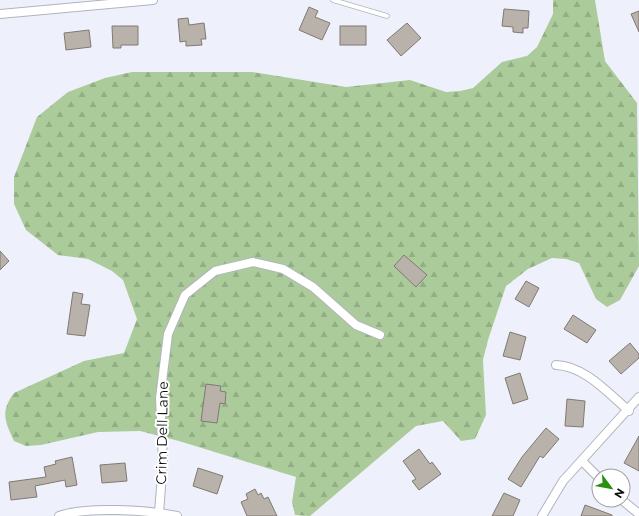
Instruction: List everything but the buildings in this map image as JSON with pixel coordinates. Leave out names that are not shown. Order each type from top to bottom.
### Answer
[{"type":"street","points":[[0,14],[153,0]]},
{"type":"street","name":"Crim Dell Lane","points":[[159,513],[163,461],[160,398],[168,334],[185,295],[215,271],[253,262],[283,269],[312,287],[356,325],[380,335]]},
{"type":"street","points":[[556,365],[574,367],[582,372],[628,411]]},
{"type":"street","points":[[542,516],[563,481],[628,411],[639,397]]},
{"type":"street","points":[[582,461],[591,470]]},
{"type":"street","points":[[631,507],[639,514]]},
{"type":"street","points":[[59,516],[95,510],[159,513],[177,516]]},
{"type":"lane","points":[[334,0],[387,16]]},
{"type":"green space","points":[[553,0],[595,0],[605,61],[637,103],[639,266],[620,300],[607,307],[596,299],[579,263],[566,259],[552,258],[528,269],[506,286],[483,360],[486,415],[475,439],[461,441],[443,421],[416,426],[310,516],[295,515],[292,502],[296,477],[179,441],[140,431],[98,432],[41,445],[26,446],[14,441],[6,422],[5,411],[14,393],[84,361],[124,353],[137,319],[123,280],[112,271],[88,259],[58,255],[26,230],[14,204],[14,177],[37,117],[68,92],[105,78],[132,72],[252,72],[346,87],[410,80],[446,92],[460,91],[473,88],[502,62],[527,56],[537,47],[553,14]]}]
